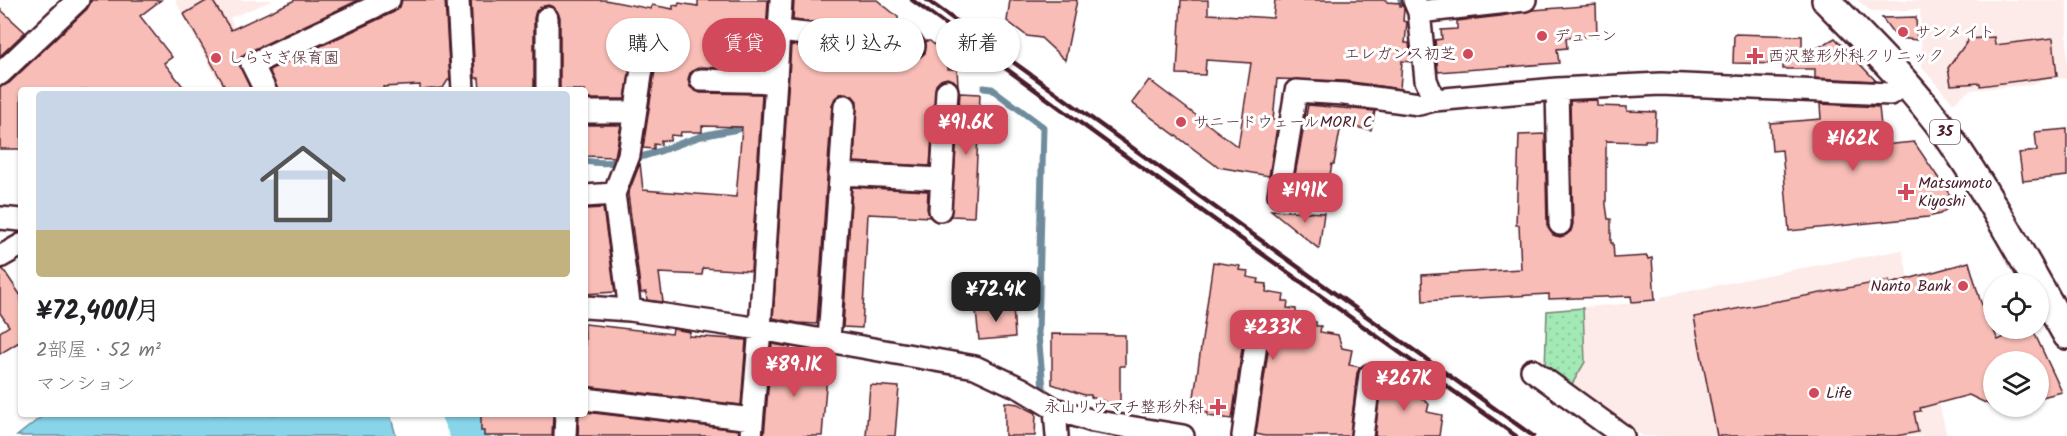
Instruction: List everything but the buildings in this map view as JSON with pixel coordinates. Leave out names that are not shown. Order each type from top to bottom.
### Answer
[{"type":"main road","name":"35","points":[[1826,0],[1905,83],[1947,134],[1970,168],[2032,273]]},
{"type":"main road","name":"35","points":[[2049,300],[2064,321]]},
{"type":"street","points":[[264,87],[252,64],[390,0]]},
{"type":"street","points":[[458,0],[463,87]]},
{"type":"street","points":[[780,18],[781,0]]},
{"type":"street","points":[[1434,100],[1426,80],[1417,6],[1525,0]]},
{"type":"street","points":[[0,74],[77,1]]},
{"type":"street","points":[[547,18],[547,87]]},
{"type":"street","points":[[630,310],[614,194],[628,160],[641,72]]},
{"type":"street","points":[[588,400],[751,428],[760,329],[777,72]]},
{"type":"street","points":[[701,80],[776,82]]},
{"type":"street","points":[[1279,195],[1296,91],[1344,94],[1419,104],[1434,100],[1557,89],[1661,84],[1890,94],[1905,83]]},
{"type":"street","points":[[1557,89],[1560,224]]},
{"type":"street","points":[[940,210],[947,91]]},
{"type":"street","points":[[829,340],[845,106]]},
{"type":"street","points":[[588,112],[635,112]]},
{"type":"street","points":[[840,174],[942,179]]},
{"type":"street","points":[[588,196],[614,194]]},
{"type":"street","points":[[0,218],[18,220]]},
{"type":"street","points":[[0,257],[18,247]]},
{"type":"street","points":[[588,307],[630,310],[760,329],[975,367],[1022,389],[1055,409],[1093,422],[1183,436]]},
{"type":"street","points":[[1243,436],[1257,336]]},
{"type":"street","points":[[1532,370],[1623,436]]},
{"type":"street","points":[[1362,436],[1370,375]]},
{"type":"street","points":[[1055,409],[1057,436]]},
{"type":"street","points":[[565,436],[566,417]]},
{"type":"shaded area","points":[[175,0],[273,0],[230,18],[245,52],[244,64],[218,81]]},
{"type":"shaded area","points":[[1857,0],[2067,0],[2067,78],[2041,80],[2030,85],[1970,90],[1953,103],[1922,68],[1920,9],[1872,12]]},
{"type":"shaded area","points":[[1902,250],[1947,436],[1643,436],[1545,368],[1547,310],[1660,301],[1661,297]]},
{"type":"green space","points":[[1583,308],[1585,362],[1571,386],[1545,368],[1547,311]]},
{"type":"water","points":[[41,417],[391,417],[396,436],[17,436]]},
{"type":"waterway","points":[[1401,0],[1408,10]]},
{"type":"waterway","points":[[984,88],[992,89],[1043,127],[1038,334],[1043,388]]},
{"type":"waterway","points":[[588,161],[600,163],[630,160],[702,136],[738,129]]},
{"type":"waterway","points":[[462,417],[471,436]]},
{"type":"railway","points":[[912,0],[1516,436]]},
{"type":"railway","points":[[927,0],[1533,436]]},
{"type":"place","name":"サンメイト","points":[[1903,32]]},
{"type":"place","name":"デューン","points":[[1542,36]]},
{"type":"place","name":"エレガンス初芝","points":[[1468,54]]},
{"type":"place","name":"西沢整形外科クリニック","points":[[1755,56]]},
{"type":"place","name":"しらさぎ保育園","points":[[216,58]]},
{"type":"place","name":"サニードウェールMORI C","points":[[1181,122]]},
{"type":"place","name":"Matsumoto Kiyoshi","points":[[1906,192]]},
{"type":"place","name":"Nanto Bank","points":[[1963,286]]},
{"type":"place","name":"Life","points":[[1814,393]]},
{"type":"place","name":"永山リウマチ整形外科","points":[[1218,407]]}]
